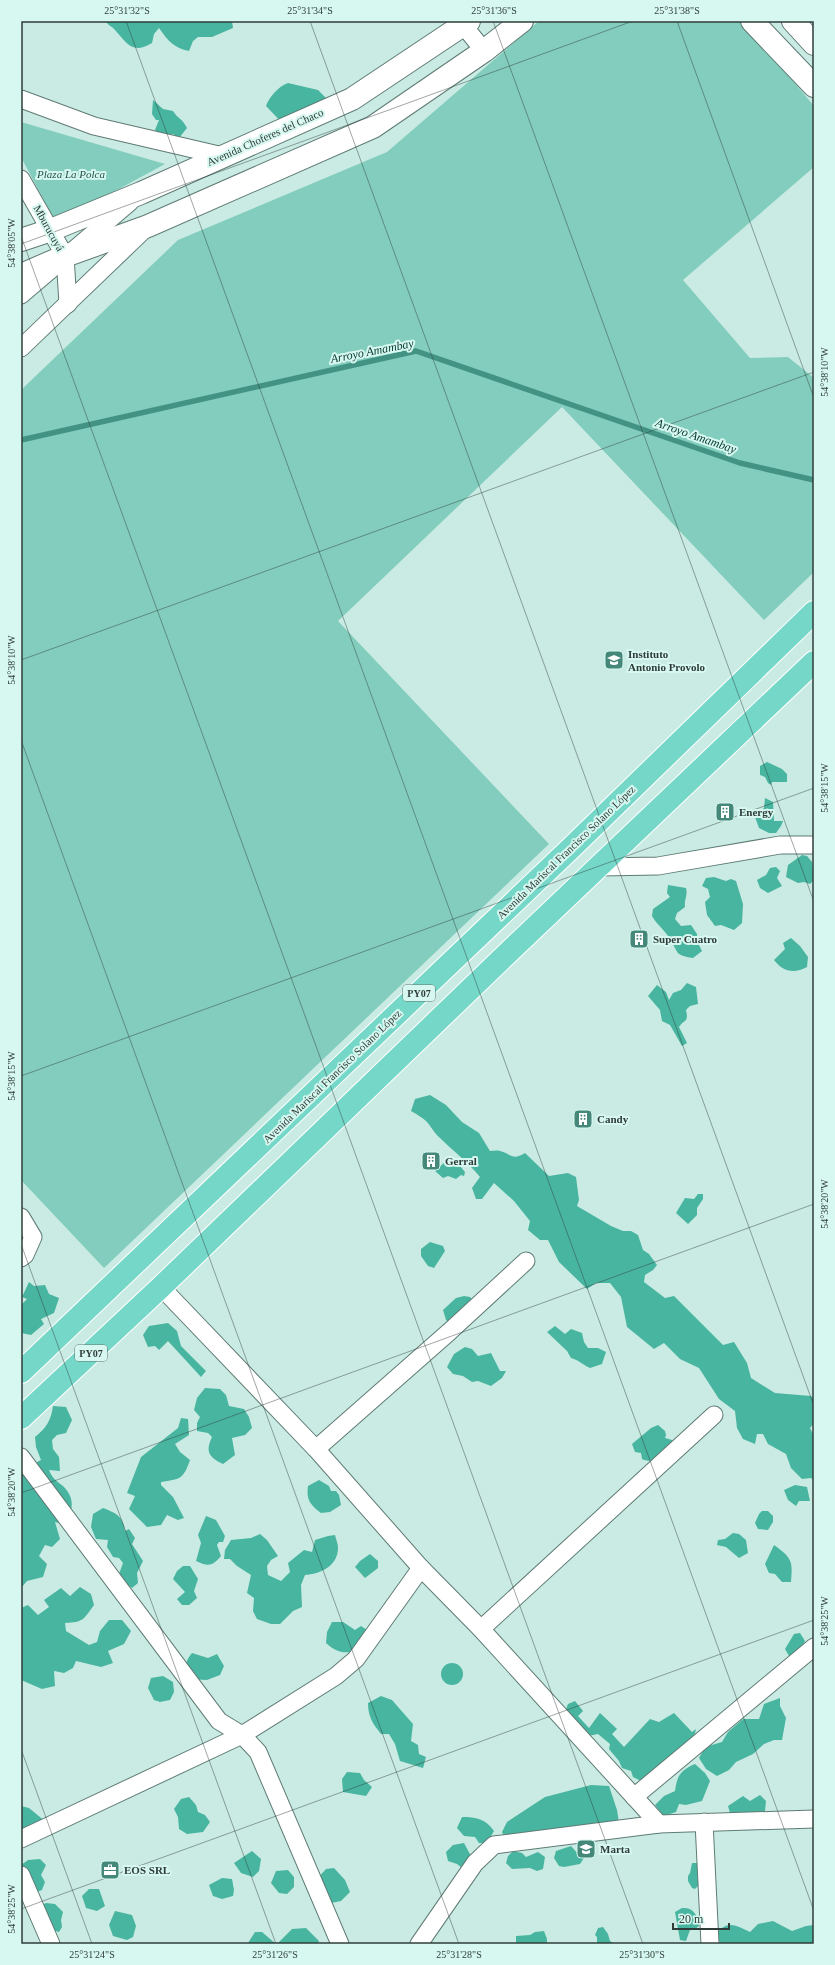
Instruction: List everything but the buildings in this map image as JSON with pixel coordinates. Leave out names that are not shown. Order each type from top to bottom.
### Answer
[{"type":"main road","name":"Avenida Mariscal Francisco Solano López","points":[[21,1372],[559,859],[814,612]]},
{"type":"main road","name":"PY07","points":[[21,1418],[162,1287],[513,948],[600,867],[814,662]]},
{"type":"street","name":"Avenida Choferes del Chaco","points":[[65,256],[148,226],[373,128],[484,51],[522,21]]},
{"type":"street","points":[[752,21],[814,86]]},
{"type":"street","points":[[793,21],[814,44]]},
{"type":"street","name":"Avenida Choferes del Chaco","points":[[21,295],[65,256],[141,193],[352,99],[464,23]]},
{"type":"street","points":[[464,23],[484,51]]},
{"type":"street","points":[[21,99],[94,126],[223,156]]},
{"type":"street","name":"Mburucuyá","points":[[21,179],[65,256],[68,304]]},
{"type":"street","points":[[21,239],[51,230],[141,193]]},
{"type":"street","name":"Avenida Choferes del Chaco","points":[[21,348],[148,226]]},
{"type":"street","points":[[21,275],[65,256]]},
{"type":"street","points":[[600,867],[658,866],[780,845],[814,845]]},
{"type":"street","points":[[21,1218],[33,1237],[21,1258]]},
{"type":"street","points":[[316,1449],[449,1332],[526,1260]]},
{"type":"street","points":[[162,1287],[316,1449],[421,1568],[481,1629],[659,1824]]},
{"type":"street","points":[[481,1629],[714,1415]]},
{"type":"street","points":[[21,1457],[219,1721],[242,1735],[258,1752],[340,1944]]},
{"type":"street","points":[[21,1839],[242,1735],[314,1690],[356,1659],[421,1568]]},
{"type":"street","points":[[634,1797],[814,1647]]},
{"type":"street","points":[[419,1944],[475,1863],[494,1845],[659,1824],[814,1819]]},
{"type":"street","points":[[704,1822],[710,1944]]},
{"type":"street","points":[[21,1875],[51,1944]]},
{"type":"green space","points":[[106,21],[232,21],[233,28],[212,37],[198,37],[193,41],[189,51],[175,46],[165,37],[159,28],[154,34],[152,43],[135,48],[130,46]]},
{"type":"green space","points":[[539,21],[742,21],[814,106],[814,167],[683,280],[750,358],[788,357],[814,378],[814,572],[764,620],[562,407],[338,621],[549,844],[104,1268],[21,1180],[21,390],[178,240],[387,152]]},
{"type":"green space","points":[[288,83],[318,90],[327,99],[287,128],[266,106],[269,99],[275,92]]},
{"type":"green space","points":[[153,100],[163,109],[173,111],[182,120],[187,128],[179,138],[173,134],[161,135],[155,130],[159,120],[156,120],[152,114]]},
{"type":"green space","name":"Plaza La Polca","points":[[21,122],[165,164],[56,223],[21,157]]},
{"type":"green space","points":[[767,762],[782,769],[787,774],[787,782],[772,782],[771,785],[765,777],[760,775],[760,766]]},
{"type":"green space","points":[[765,798],[773,802],[774,821],[783,821],[776,833],[769,833],[759,828],[755,817],[764,808]]},
{"type":"green space","points":[[802,855],[807,856],[812,862],[814,880],[810,884],[804,882],[798,883],[786,877],[788,865]]},
{"type":"green space","points":[[776,867],[780,871],[777,878],[782,886],[768,893],[760,888],[757,880],[766,875],[770,868]]},
{"type":"green space","points":[[714,877],[726,881],[731,879],[736,881],[743,904],[742,923],[734,930],[721,925],[715,926],[707,915],[705,902],[710,897],[708,889],[702,886],[706,878]]},
{"type":"green space","points":[[668,885],[686,888],[687,893],[685,907],[677,913],[675,919],[681,926],[691,925],[697,934],[697,941],[702,951],[693,958],[683,956],[678,953],[668,936],[652,916],[653,909],[670,897],[667,893]]},
{"type":"green space","points":[[791,938],[800,946],[808,957],[807,967],[798,971],[789,971],[781,967],[774,960],[785,949],[783,943]]},
{"type":"green space","points":[[687,983],[696,987],[698,1004],[690,1006],[686,1010],[686,1020],[679,1027],[687,1043],[682,1046],[670,1025],[662,1021],[660,1010],[648,996],[657,985],[666,992],[669,1000],[673,993],[681,990]]},
{"type":"green space","points":[[430,1095],[446,1105],[462,1122],[479,1133],[490,1151],[504,1152],[515,1157],[525,1153],[549,1176],[568,1173],[576,1177],[579,1200],[577,1206],[611,1226],[623,1231],[631,1231],[638,1235],[643,1250],[649,1254],[657,1265],[653,1270],[645,1275],[644,1282],[665,1298],[674,1296],[723,1345],[734,1342],[747,1363],[751,1378],[775,1393],[811,1396],[814,1399],[814,1423],[810,1428],[814,1436],[814,1481],[811,1478],[802,1479],[791,1468],[786,1454],[768,1444],[763,1434],[757,1434],[755,1444],[743,1439],[737,1428],[735,1411],[719,1399],[699,1368],[680,1359],[664,1343],[654,1349],[627,1327],[621,1297],[610,1283],[596,1283],[587,1289],[559,1262],[548,1240],[540,1240],[528,1230],[530,1221],[514,1201],[494,1183],[482,1199],[476,1199],[472,1188],[480,1177],[438,1136],[426,1121],[411,1111],[415,1099]]},
{"type":"green space","points":[[447,1160],[460,1166],[465,1172],[464,1176],[461,1175],[456,1179],[448,1176],[443,1178],[435,1171]]},
{"type":"green space","points":[[698,1194],[703,1194],[703,1199],[697,1208],[697,1215],[688,1224],[676,1213],[685,1198],[694,1199]]},
{"type":"green space","points":[[430,1242],[443,1246],[445,1251],[434,1268],[428,1266],[421,1256],[421,1249]]},
{"type":"green space","points":[[29,1282],[34,1286],[45,1285],[49,1294],[59,1298],[54,1313],[41,1319],[44,1324],[31,1335],[21,1333],[21,1305],[27,1299],[22,1297]]},
{"type":"green space","points":[[464,1296],[470,1297],[474,1302],[451,1325],[446,1320],[443,1310],[456,1298]]},
{"type":"green space","points":[[168,1323],[177,1331],[181,1346],[206,1371],[201,1377],[168,1341],[159,1350],[155,1346],[148,1347],[143,1335],[149,1326]]},
{"type":"green space","points":[[555,1326],[565,1334],[571,1329],[582,1333],[584,1342],[588,1348],[598,1348],[606,1352],[602,1364],[590,1368],[571,1358],[567,1351],[547,1332]]},
{"type":"green space","points":[[465,1347],[472,1349],[478,1356],[491,1353],[500,1371],[506,1371],[502,1378],[491,1386],[478,1381],[472,1382],[463,1376],[453,1374],[447,1367],[454,1354]]},
{"type":"green space","points":[[205,1388],[220,1389],[226,1395],[229,1406],[244,1409],[249,1417],[252,1428],[245,1435],[232,1438],[235,1455],[223,1464],[214,1459],[210,1454],[209,1447],[212,1437],[208,1433],[197,1431],[197,1423],[200,1417],[194,1410],[197,1398]]},
{"type":"green space","points":[[53,1406],[66,1407],[72,1420],[66,1433],[57,1435],[52,1440],[53,1449],[59,1457],[60,1471],[49,1470],[53,1478],[68,1492],[72,1508],[66,1525],[55,1522],[60,1539],[52,1547],[45,1545],[39,1556],[47,1564],[43,1577],[27,1581],[21,1588],[21,1452],[35,1463],[41,1460],[36,1447],[35,1437],[47,1424],[51,1416]]},
{"type":"green space","points":[[181,1418],[188,1419],[189,1435],[175,1444],[180,1452],[190,1460],[183,1475],[177,1479],[161,1482],[161,1485],[173,1497],[184,1518],[178,1520],[167,1515],[161,1525],[147,1527],[129,1509],[135,1496],[127,1493],[141,1457],[178,1428]]},
{"type":"green space","points":[[658,1425],[665,1431],[665,1438],[672,1440],[672,1446],[662,1455],[654,1459],[642,1459],[641,1453],[635,1452],[632,1444],[651,1428]]},
{"type":"green space","points":[[319,1480],[329,1486],[331,1491],[336,1491],[339,1495],[341,1505],[330,1512],[321,1513],[314,1507],[308,1498],[308,1486]]},
{"type":"green space","points":[[795,1485],[807,1487],[810,1501],[799,1501],[796,1506],[788,1500],[784,1490]]},
{"type":"green space","points":[[103,1508],[121,1518],[125,1531],[129,1529],[135,1538],[132,1544],[143,1561],[137,1573],[138,1583],[132,1588],[122,1580],[119,1574],[123,1563],[119,1558],[113,1557],[107,1547],[108,1540],[96,1539],[91,1527],[93,1514]]},
{"type":"green space","points":[[762,1511],[768,1511],[773,1516],[773,1522],[768,1530],[758,1529],[755,1523]]},
{"type":"green space","points":[[206,1516],[216,1520],[225,1536],[223,1542],[219,1542],[217,1545],[221,1556],[213,1564],[207,1565],[196,1561],[201,1543],[198,1535]]},
{"type":"green space","points":[[733,1533],[739,1534],[746,1540],[748,1553],[739,1558],[726,1547],[717,1545],[718,1540],[725,1539]]},
{"type":"green space","points":[[260,1534],[267,1540],[278,1556],[271,1560],[267,1566],[268,1575],[281,1581],[290,1572],[288,1563],[304,1550],[312,1552],[315,1540],[335,1535],[337,1543],[337,1554],[332,1564],[322,1571],[305,1575],[301,1585],[302,1607],[293,1611],[280,1624],[271,1624],[257,1619],[253,1611],[254,1598],[247,1593],[251,1575],[237,1566],[230,1559],[224,1559],[225,1550],[231,1540],[251,1538]]},
{"type":"green space","points":[[774,1545],[785,1553],[790,1560],[792,1569],[791,1582],[782,1582],[775,1574],[769,1573],[765,1564]]},
{"type":"green space","points":[[370,1554],[378,1561],[378,1568],[365,1578],[355,1567],[360,1561]]},
{"type":"green space","points":[[183,1566],[190,1566],[198,1579],[194,1591],[197,1598],[189,1605],[182,1605],[177,1599],[185,1592],[173,1579],[177,1571]]},
{"type":"green space","points":[[80,1587],[91,1594],[94,1605],[88,1614],[80,1621],[65,1623],[66,1631],[89,1645],[97,1642],[100,1631],[109,1620],[122,1620],[131,1631],[124,1644],[108,1651],[113,1663],[101,1667],[76,1661],[73,1668],[64,1673],[54,1671],[55,1686],[42,1689],[21,1680],[21,1608],[28,1605],[38,1615],[49,1607],[44,1600],[61,1588],[70,1596]]},
{"type":"green space","points":[[332,1622],[343,1622],[355,1630],[361,1626],[367,1630],[356,1651],[340,1652],[326,1643],[327,1632]]},
{"type":"green space","points":[[800,1633],[805,1641],[797,1657],[789,1656],[785,1649],[794,1634]]},
{"type":"green space","points":[[192,1653],[208,1658],[217,1654],[224,1666],[220,1675],[207,1680],[188,1679],[186,1665]]},
{"type":"green space","points":[[452,1663],[456,1664],[462,1670],[462,1678],[456,1684],[452,1685],[448,1684],[442,1678],[441,1674],[442,1670],[448,1664]]},
{"type":"green space","points":[[163,1676],[173,1682],[174,1692],[170,1700],[160,1702],[154,1700],[148,1688],[151,1678]]},
{"type":"green space","points":[[381,1696],[392,1700],[413,1724],[411,1741],[418,1745],[419,1754],[426,1757],[423,1768],[400,1761],[395,1744],[389,1734],[381,1734],[373,1723],[369,1712],[368,1703]]},
{"type":"green space","points":[[780,1698],[780,1706],[786,1718],[782,1740],[774,1740],[764,1744],[753,1754],[736,1762],[729,1770],[717,1776],[706,1769],[699,1758],[705,1747],[722,1742],[728,1732],[743,1719],[759,1719],[764,1704]]},
{"type":"green space","points":[[575,1701],[583,1711],[578,1716],[589,1728],[600,1713],[617,1729],[612,1734],[624,1747],[650,1719],[659,1722],[674,1713],[692,1732],[696,1729],[693,1742],[641,1781],[633,1777],[631,1771],[622,1768],[619,1761],[609,1749],[610,1744],[598,1734],[588,1736],[564,1714],[568,1704]]},
{"type":"green space","points":[[695,1764],[705,1773],[710,1781],[702,1801],[686,1805],[679,1804],[676,1812],[664,1816],[655,1805],[664,1796],[675,1791],[680,1774],[686,1768]]},
{"type":"green space","points":[[347,1772],[360,1773],[364,1780],[372,1787],[366,1796],[343,1792],[342,1779]]},
{"type":"green space","points":[[591,1785],[609,1786],[617,1810],[620,1829],[506,1840],[502,1832],[507,1822],[545,1797]]},
{"type":"green space","points":[[760,1795],[766,1801],[765,1811],[762,1817],[730,1813],[728,1806],[743,1796],[750,1801]]},
{"type":"green space","points":[[189,1797],[196,1805],[198,1812],[205,1815],[210,1822],[203,1832],[187,1834],[179,1829],[178,1817],[174,1809],[181,1799]]},
{"type":"green space","points":[[21,1806],[29,1808],[46,1822],[21,1839]]},
{"type":"green space","points":[[462,1817],[484,1821],[491,1827],[494,1831],[487,1843],[479,1843],[475,1837],[464,1836],[457,1828]]},
{"type":"green space","points":[[464,1843],[471,1856],[462,1868],[457,1864],[448,1861],[446,1852],[453,1845]]},
{"type":"green space","points":[[571,1846],[579,1855],[583,1853],[584,1858],[580,1864],[564,1867],[559,1866],[554,1858],[556,1851]]},
{"type":"green space","points":[[252,1851],[261,1859],[259,1871],[253,1877],[241,1873],[234,1863]]},
{"type":"green space","points":[[513,1851],[522,1853],[526,1857],[538,1852],[545,1857],[543,1869],[537,1871],[530,1868],[512,1869],[506,1863],[508,1856]]},
{"type":"green space","points":[[40,1859],[46,1865],[41,1875],[45,1882],[42,1890],[37,1892],[21,1874],[21,1865],[28,1860]]},
{"type":"green space","points":[[692,1863],[698,1863],[701,1872],[697,1876],[699,1885],[695,1889],[692,1888],[688,1881]]},
{"type":"green space","points":[[334,1868],[345,1880],[350,1892],[341,1901],[331,1903],[315,1881],[326,1869]]},
{"type":"green space","points":[[288,1870],[294,1877],[294,1887],[287,1894],[279,1893],[271,1883],[276,1871]]},
{"type":"green space","points":[[222,1878],[232,1879],[234,1890],[233,1896],[222,1899],[213,1896],[209,1885]]},
{"type":"green space","points":[[89,1889],[99,1889],[105,1906],[97,1911],[86,1908],[82,1896]]},
{"type":"green space","points":[[46,1903],[55,1904],[63,1912],[61,1920],[62,1927],[59,1932],[49,1929],[38,1907]]},
{"type":"green space","points":[[682,1908],[692,1910],[694,1912],[699,1926],[694,1930],[690,1930],[686,1941],[680,1940],[675,1912]]},
{"type":"green space","points":[[115,1911],[132,1915],[136,1926],[133,1937],[127,1940],[113,1936],[109,1925]]},
{"type":"green space","points":[[773,1921],[792,1931],[814,1925],[814,1944],[721,1944],[715,1934],[728,1925],[740,1927],[750,1932],[758,1924]]},
{"type":"green space","points":[[603,1927],[608,1934],[610,1941],[615,1944],[597,1944],[597,1937],[595,1935],[598,1928]]},
{"type":"green space","points":[[306,1928],[319,1941],[318,1944],[277,1944],[292,1929]]},
{"type":"green space","points":[[544,1931],[547,1944],[518,1944],[516,1942],[516,1936],[530,1935],[535,1932]]},
{"type":"green space","points":[[255,1932],[262,1932],[276,1944],[248,1943]]},
{"type":"waterway","name":"Arroyo Amambay","points":[[21,440],[416,351],[740,463],[814,480]]},
{"type":"place","name":"Instituto Antonio Provolo","points":[[614,660]]},
{"type":"place","name":"Energy","points":[[725,812]]},
{"type":"place","name":"Super Cuatro","points":[[639,939]]},
{"type":"place","name":"Candy","points":[[583,1119]]},
{"type":"place","name":"Gerral","points":[[431,1161]]},
{"type":"place","name":"Marta","points":[[586,1849]]},
{"type":"place","name":"EOS SRL","points":[[110,1870]]}]
